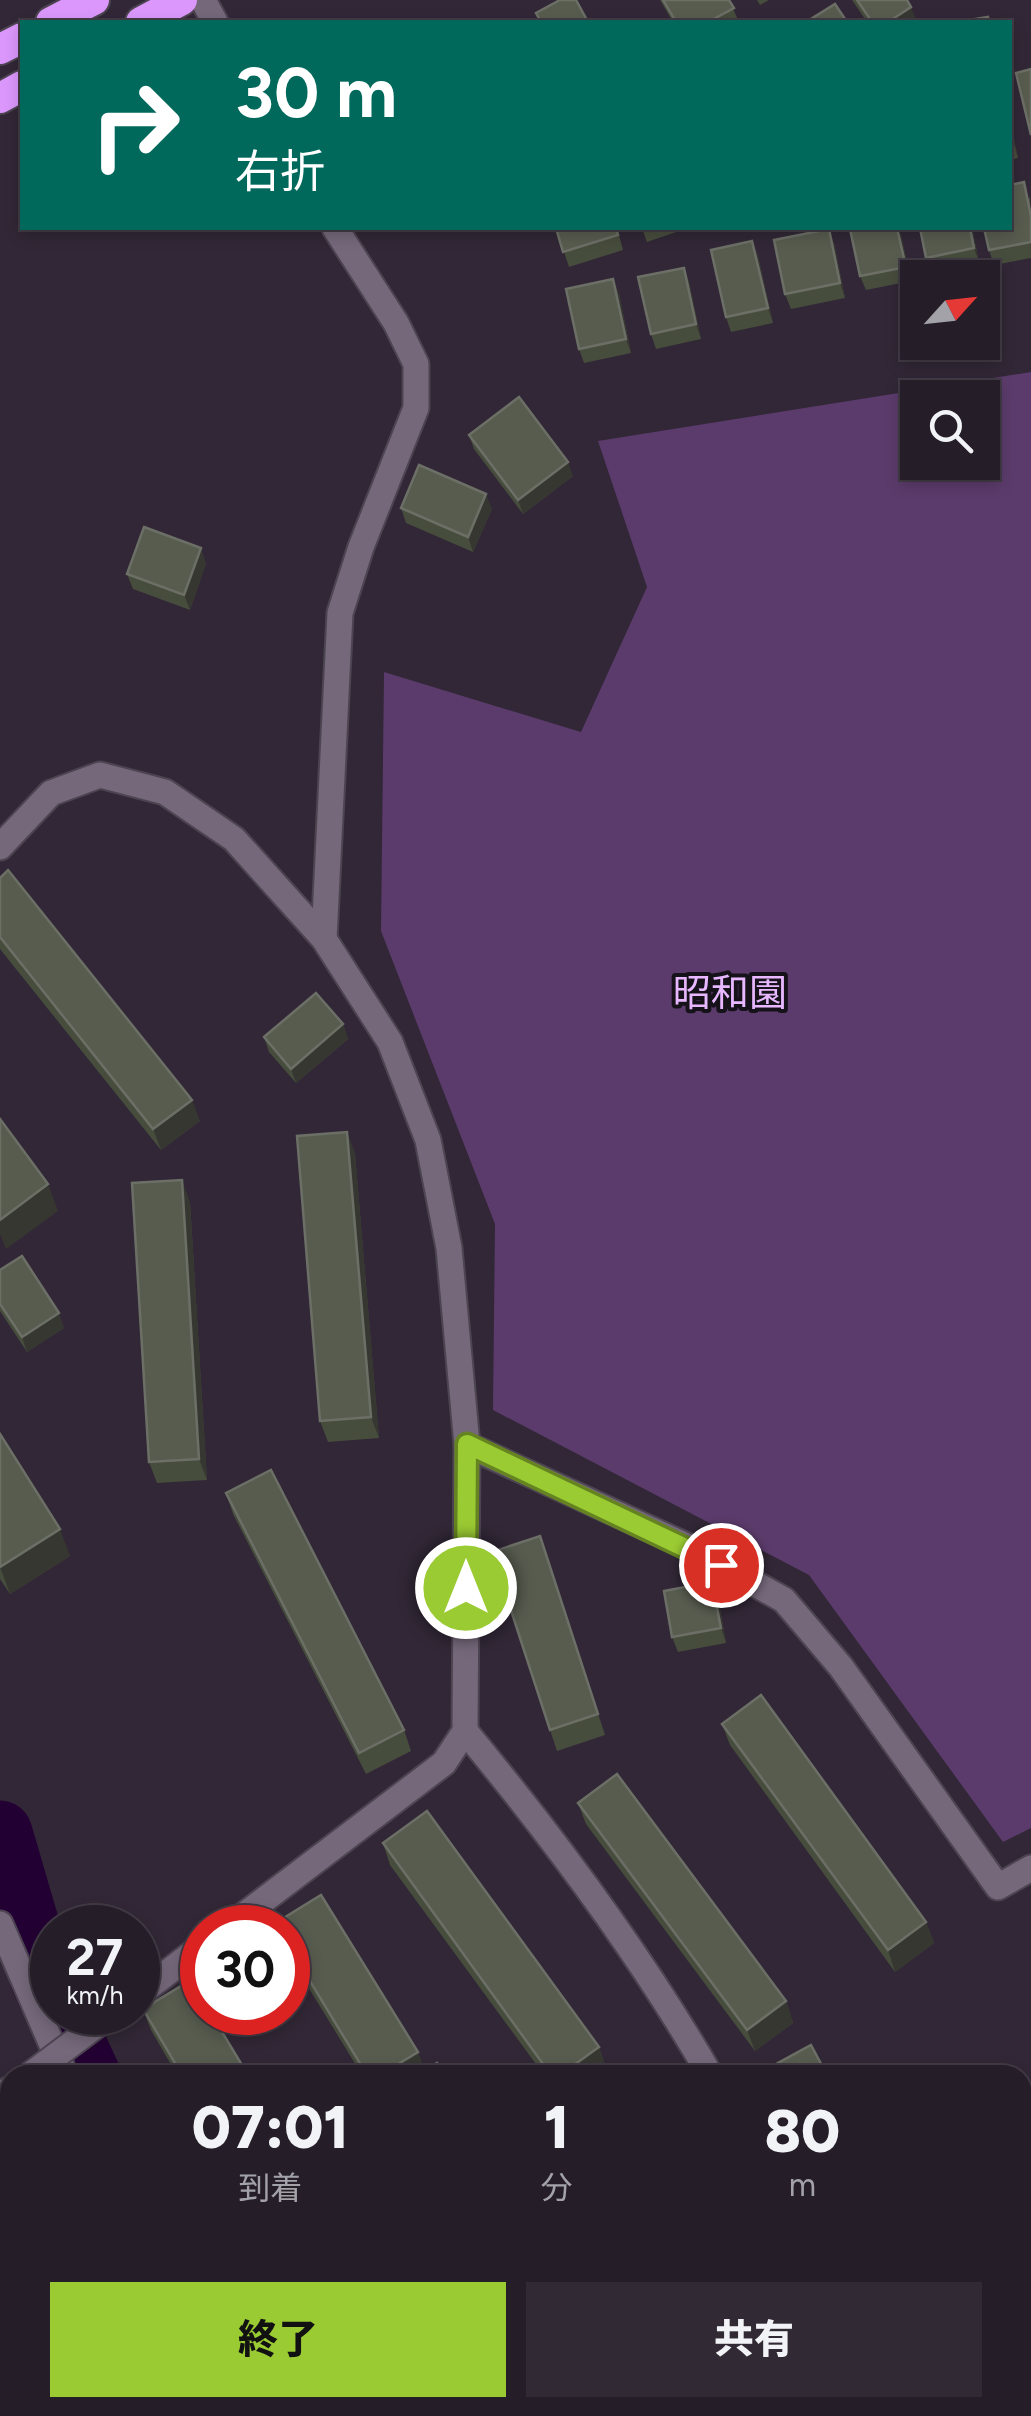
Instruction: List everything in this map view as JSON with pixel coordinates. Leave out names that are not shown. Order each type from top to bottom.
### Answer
[{"type":"highway","points":[[55,20],[94,0]]},
{"type":"highway","points":[[144,20],[182,0]]},
{"type":"street","points":[[324,939],[340,613],[416,408],[416,364],[396,323],[336,230]]},
{"type":"street","points":[[0,847],[51,793],[100,775],[165,792],[234,839],[324,939],[390,1042],[428,1140],[449,1248],[467,1444],[464,1731],[444,1763],[257,1905]]},
{"type":"street","points":[[467,1444],[689,1547],[784,1600],[841,1667],[946,1820],[998,1887],[1031,1868]]},
{"type":"street","points":[[464,1731],[518,1795],[676,2017],[704,2065]]},
{"type":"street","points":[[2,1932],[61,2065]]},
{"type":"street","points":[[160,1978],[180,1963]]},
{"type":"street","points":[[43,2065],[83,2035]]},
{"type":"green space","name":"昭和園","points":[[1031,372],[1031,1828],[1003,1842],[809,1575],[493,1410],[495,1224],[381,931],[384,672],[581,732],[647,587],[598,441],[900,393],[900,480],[1000,480],[1000,380],[981,380]]},
{"type":"building","points":[[560,0],[576,0],[587,20],[540,20],[536,13]]},
{"type":"building","points":[[663,0],[729,0],[734,8],[712,20],[675,20]]},
{"type":"building","points":[[857,0],[907,0],[911,7],[891,20],[871,20]]},
{"type":"building","points":[[835,4],[846,20],[809,20]]},
{"type":"building","points":[[1031,69],[1031,135],[1016,73]]},
{"type":"building","points":[[1024,182],[1031,216],[1031,242],[989,250],[984,230],[1012,230],[1012,185]]},
{"type":"building","points":[[557,230],[617,230],[618,235],[563,252]]},
{"type":"building","points":[[829,230],[840,283],[785,294],[774,240]]},
{"type":"building","points":[[850,230],[897,230],[904,260],[900,260],[900,268],[860,276]]},
{"type":"building","points":[[920,230],[970,230],[974,248],[926,258]]},
{"type":"building","points":[[752,241],[768,308],[726,317],[711,250]]},
{"type":"building","points":[[684,268],[696,324],[651,334],[638,277]]},
{"type":"building","points":[[613,279],[626,339],[579,349],[566,289]]},
{"type":"building","points":[[519,397],[568,462],[518,500],[469,435]]},
{"type":"building","points":[[419,465],[486,494],[468,537],[401,508]]},
{"type":"building","points":[[144,527],[201,548],[184,595],[127,574]]},
{"type":"building","points":[[8,870],[192,1100],[153,1129],[0,937],[0,878]]},
{"type":"building","points":[[316,993],[343,1024],[291,1069],[264,1037]]},
{"type":"building","points":[[0,1119],[48,1184],[0,1220]]},
{"type":"building","points":[[347,1132],[371,1417],[320,1421],[297,1136]]},
{"type":"building","points":[[182,1180],[199,1459],[149,1462],[132,1183]]},
{"type":"building","points":[[22,1256],[59,1313],[22,1337],[0,1304],[0,1270]]},
{"type":"building","points":[[0,1434],[60,1529],[0,1567]]},
{"type":"building","points":[[271,1470],[404,1730],[359,1753],[226,1493]]},
{"type":"building","points":[[540,1536],[598,1714],[550,1730],[492,1552]]},
{"type":"building","points":[[712,1582],[721,1628],[672,1637],[664,1591]]},
{"type":"building","points":[[761,1695],[926,1922],[888,1950],[722,1724]]},
{"type":"building","points":[[617,1774],[786,2001],[747,2030],[578,1803]]},
{"type":"building","points":[[427,1811],[599,2047],[574,2065],[544,2065],[383,1843]]},
{"type":"building","points":[[321,1895],[418,2052],[397,2065],[361,2065],[310,1981],[310,1905],[305,1905]]},
{"type":"building","points":[[180,1987],[180,2035],[224,2035],[242,2065],[176,2065],[158,2035],[160,1999]]},
{"type":"building","points":[[811,2045],[822,2065],[774,2065]]},
{"type":"waterway","points":[[0,1833],[30,1936]]},
{"type":"waterway","points":[[70,2035],[83,2065]]},
{"type":"route","points":[[466,1588],[467,1444],[721,1565]]}]
